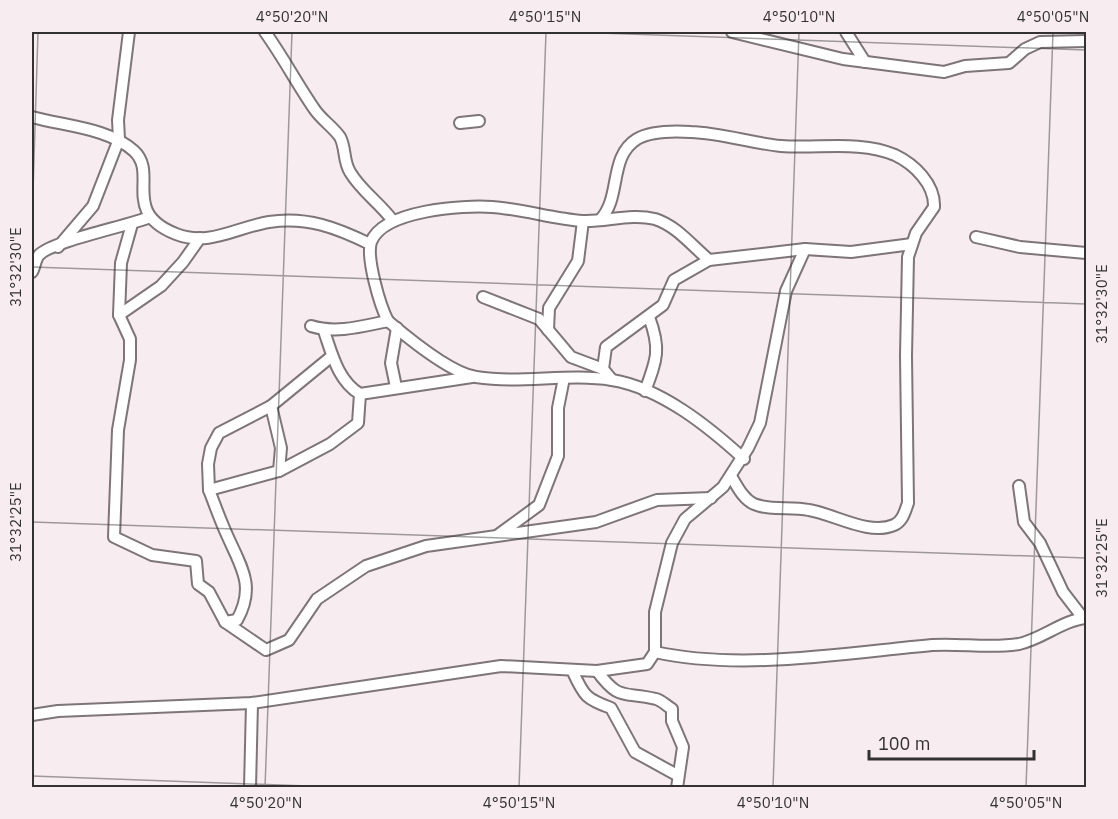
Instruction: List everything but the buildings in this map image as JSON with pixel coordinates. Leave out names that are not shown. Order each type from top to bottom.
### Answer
[{"type":"street","points":[[58,247],[93,206],[119,139],[118,120],[129,32]]},
{"type":"street","points":[[265,32],[316,112],[338,134],[343,143],[344,159],[349,170],[360,186],[393,220]]},
{"type":"street","points":[[732,32],[865,62],[944,72],[966,66],[1009,63],[1025,49],[1040,42],[1086,41]]},
{"type":"street","points":[[846,32],[865,62]]},
{"type":"street","points":[[32,117],[119,139],[136,152],[142,163],[144,200],[150,217],[175,233],[200,238],[216,238],[240,228],[270,222],[301,220],[344,231],[370,244]]},
{"type":"street","points":[[460,123],[479,121]]},
{"type":"street","points":[[600,219],[612,201],[620,161],[626,148],[638,139],[649,135],[693,132],[783,146],[871,149],[894,155],[921,174],[934,198],[933,207],[912,244],[908,257],[906,356],[908,503],[903,518],[893,526],[877,527],[859,525],[808,509],[755,504],[747,499],[731,476]]},
{"type":"street","points":[[475,377],[443,360],[392,325],[380,306],[370,244],[376,234],[393,220],[418,213],[490,207],[583,221],[631,217],[655,219],[675,228],[709,261]]},
{"type":"street","points":[[32,272],[41,253],[101,230],[132,224],[150,217]]},
{"type":"street","points":[[548,330],[549,308],[578,261],[583,221]]},
{"type":"street","points":[[132,224],[121,263],[119,315],[130,339],[130,360],[118,430],[114,479],[114,537],[152,555],[196,561],[198,584],[209,592],[225,622],[266,650],[289,640],[318,599],[366,566],[426,546],[596,522],[657,500],[711,498]]},
{"type":"street","points":[[976,237],[1020,247],[1086,253]]},
{"type":"street","points":[[119,315],[161,286],[183,262],[200,238]]},
{"type":"street","points":[[603,369],[606,347],[627,329],[649,317],[663,305],[674,280],[709,261],[805,249],[851,252],[912,244]]},
{"type":"street","points":[[32,715],[58,711],[252,704],[501,666],[573,672],[647,664],[655,652],[655,612],[672,543],[685,519],[711,498],[744,459],[760,423],[786,291],[805,249]]},
{"type":"street","points":[[483,297],[539,319],[571,357],[603,369],[612,380]]},
{"type":"street","points":[[645,391],[655,364],[657,340],[649,317]]},
{"type":"street","points":[[311,326],[324,331],[392,325]]},
{"type":"street","points":[[392,325],[391,363],[396,387]]},
{"type":"street","points":[[324,331],[332,356],[350,388],[360,394],[475,377],[612,380],[645,391],[723,439],[744,459]]},
{"type":"street","points":[[225,622],[237,620],[244,607],[247,586],[242,567],[209,490],[208,464],[211,448],[219,433],[271,406],[332,356]]},
{"type":"street","points":[[498,536],[539,505],[558,456],[558,408],[564,378]]},
{"type":"street","points":[[209,490],[279,471],[330,444],[358,423],[360,394]]},
{"type":"street","points":[[271,406],[281,448],[279,471]]},
{"type":"street","points":[[655,652],[679,657],[750,660],[935,645],[966,647],[1017,644],[1085,618],[1063,592],[1040,543],[1024,522],[1018,486]]},
{"type":"street","points":[[597,671],[610,688],[622,694],[659,699],[672,709],[672,721],[683,747],[677,788]]},
{"type":"street","points":[[573,672],[582,691],[590,701],[611,708],[635,752],[677,776]]},
{"type":"street","points":[[250,788],[252,704]]}]
